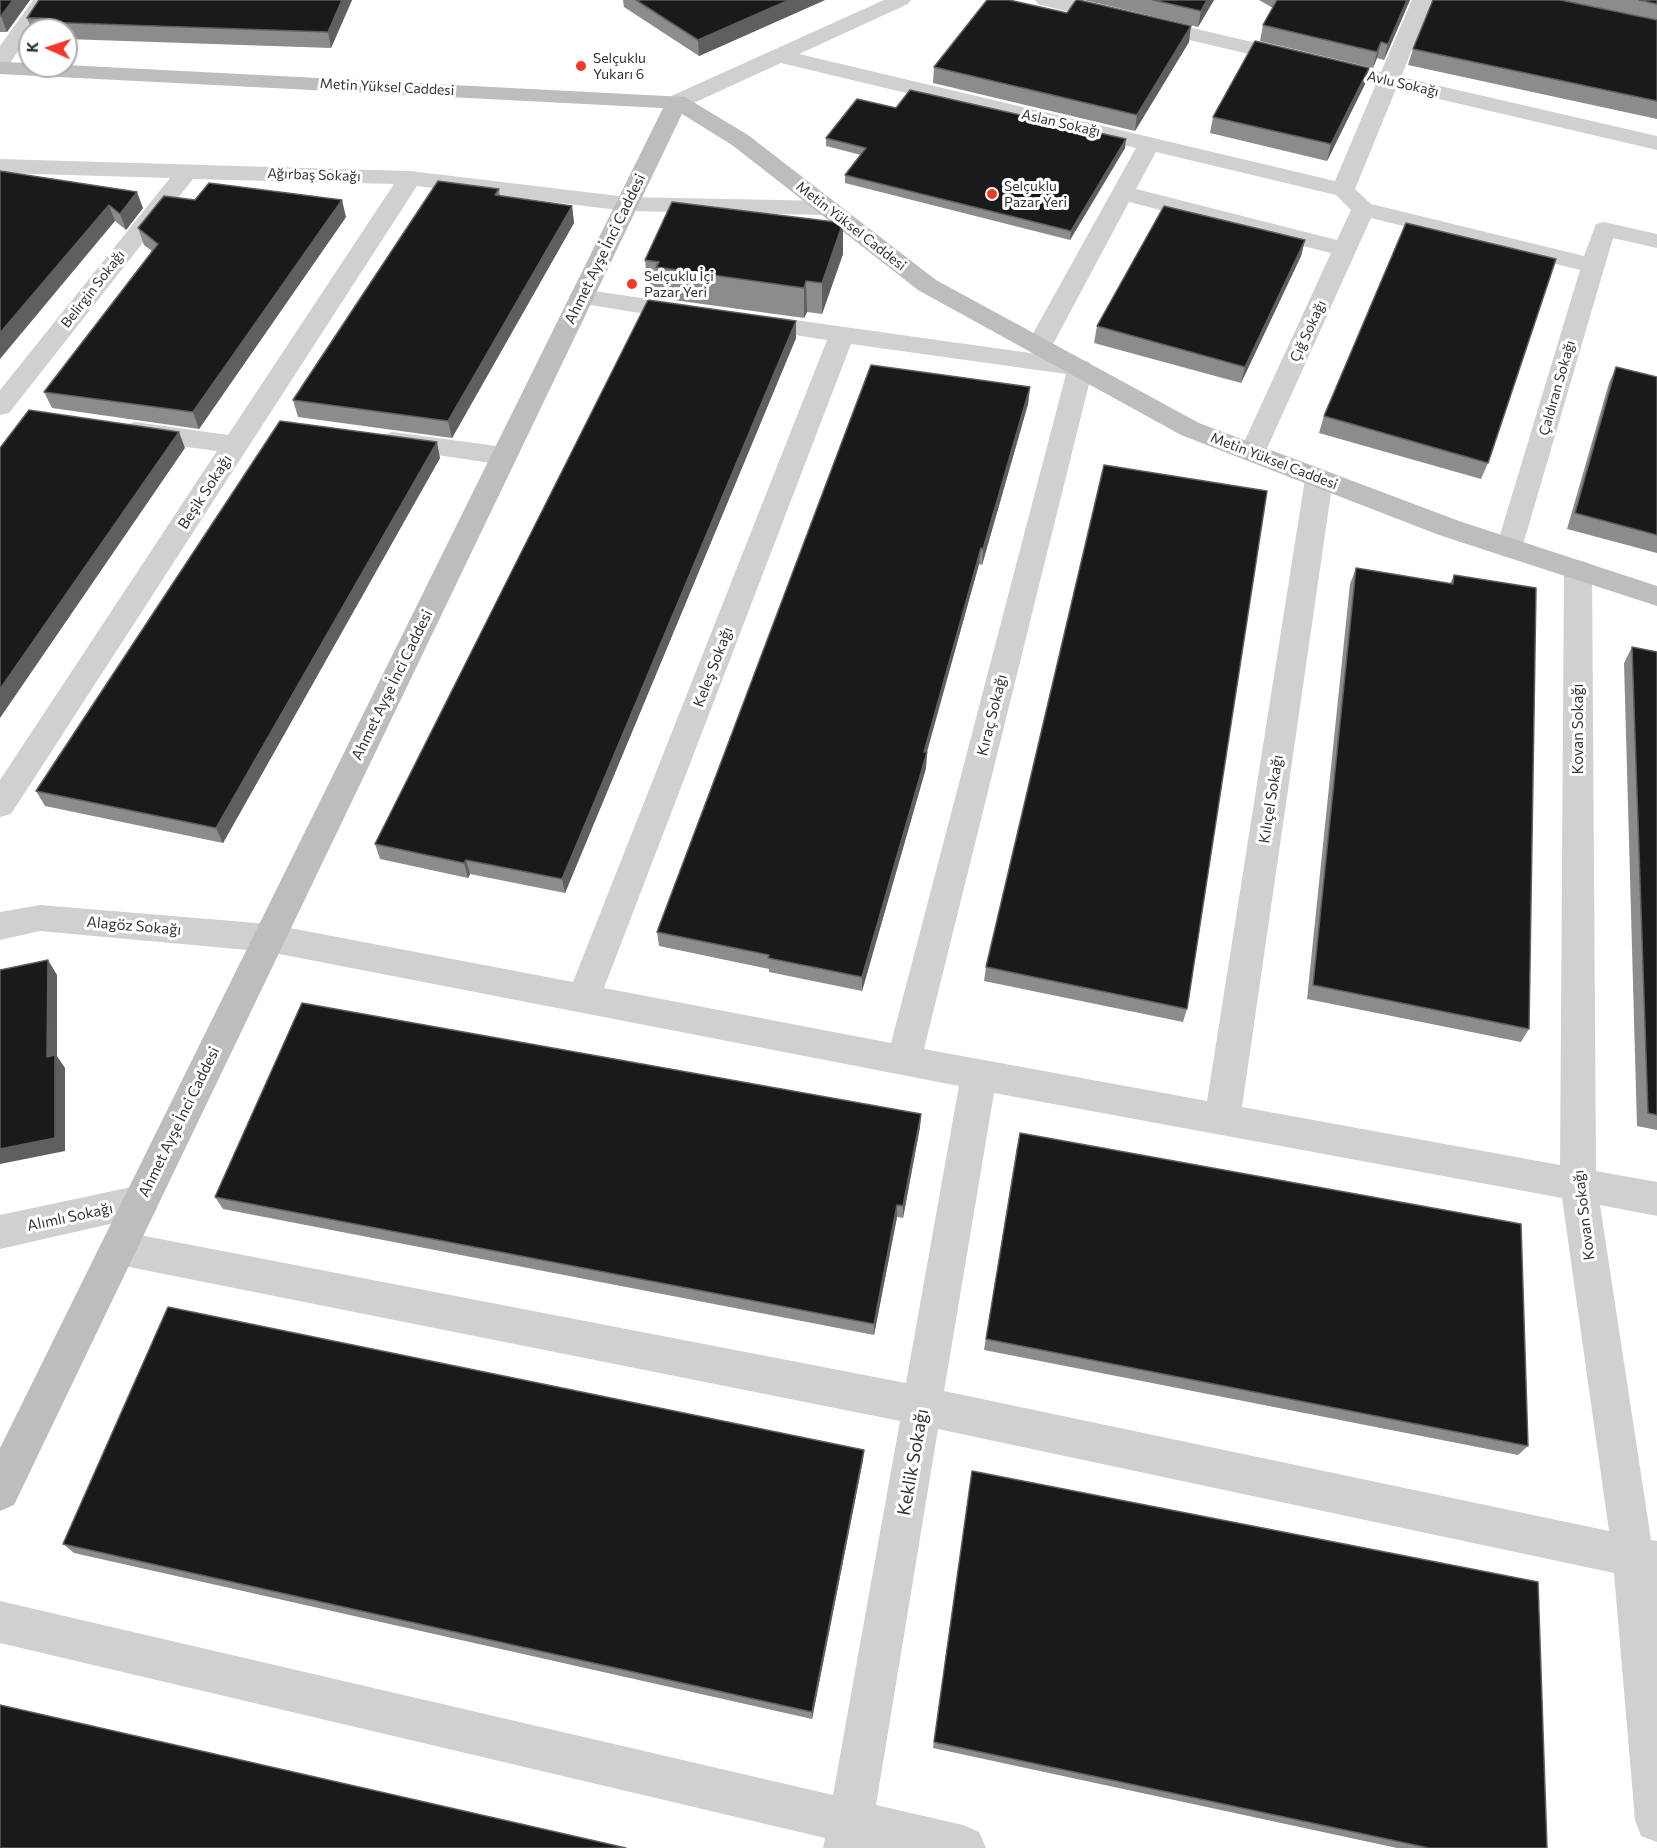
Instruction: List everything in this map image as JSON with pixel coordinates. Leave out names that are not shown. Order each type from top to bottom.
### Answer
[{"type":"street","points":[[0,61],[43,0]]},
{"type":"street","points":[[677,102],[901,0]]},
{"type":"street","name":"Avlu Sokağı","points":[[1045,0],[1657,142]]},
{"type":"street","points":[[1422,0],[1344,190],[1363,209],[1593,266]]},
{"type":"street","name":"Aslan Sokağı","points":[[779,56],[1344,190]]},
{"type":"street","name":"Metin Yüksel Caddesi","points":[[0,68],[677,102],[740,140],[927,285],[1190,429],[1449,528],[1657,596]]},
{"type":"street","name":"Ahmet Ayşe İnci Caddesi","points":[[0,1491],[677,102]]},
{"type":"street","points":[[1040,346],[1149,144]]},
{"type":"street","name":"Ağırbaş Sokağı","points":[[0,166],[410,178],[627,204],[829,208]]},
{"type":"street","name":"Belirgin Sokağı","points":[[8,411],[187,171]]},
{"type":"street","name":"Beşik Sokağı","points":[[0,806],[235,445],[263,422],[410,178]]},
{"type":"street","points":[[1123,193],[1345,249]]},
{"type":"street","name":"Çığ Sokağı","points":[[1252,453],[1363,209]]},
{"type":"street","name":"Çaldıran Sokağı","points":[[1510,548],[1604,229],[1657,241]]},
{"type":"street","points":[[581,297],[1080,368]]},
{"type":"street","name":"Keleş Sokağı","points":[[583,999],[842,334]]},
{"type":"street","name":"Kıraç Sokağı","points":[[904,1061],[1080,368]]},
{"type":"street","points":[[106,426],[235,445]]},
{"type":"street","points":[[366,437],[504,456]]},
{"type":"street","name":"Kılıçel Sokağı","points":[[1222,1119],[1319,479]]},
{"type":"street","name":"Kovan Sokağı","points":[[1578,570],[1578,1183],[1645,1559],[1657,1820]]},
{"type":"street","name":"Alagöz Sokağı","points":[[0,926],[40,918],[269,938],[904,1061],[1657,1199]]},
{"type":"street","name":"Keklik Sokağı","points":[[848,1835],[979,1075]]},
{"type":"street","name":"Alımlı Sokağı","points":[[0,1232],[141,1202]]},
{"type":"street","points":[[119,1248],[923,1406],[1645,1559]]},
{"type":"street","points":[[0,1622],[848,1835],[963,1848]]},
{"type":"building","points":[[0,0],[13,0],[1,16],[0,16]]},
{"type":"building","points":[[39,0],[342,0],[328,32],[78,23],[78,18],[27,18]]},
{"type":"building","points":[[636,0],[789,0],[698,40]]},
{"type":"building","points":[[987,0],[1009,0],[1067,13],[1076,0],[1079,0],[1191,26],[1137,115],[934,67]]},
{"type":"building","points":[[1153,0],[1207,0],[1201,11]]},
{"type":"building","points":[[1277,0],[1407,0],[1388,44],[1381,42],[1377,52],[1263,25]]},
{"type":"building","points":[[1433,0],[1560,0],[1657,20],[1657,101],[1413,49]]},
{"type":"building","points":[[1639,0],[1657,0],[1657,4]]},
{"type":"building","points":[[1255,41],[1369,68],[1331,144],[1213,117]]},
{"type":"building","name":"Selçuklu Pazar Yeri","points":[[910,90],[1126,139],[1071,231],[845,175],[866,148],[826,138],[857,99],[896,108]]},
{"type":"building","points":[[0,171],[137,192],[120,214],[109,205],[0,333]]},
{"type":"building","points":[[438,181],[499,189],[495,195],[572,206],[448,421],[293,400]]},
{"type":"building","points":[[209,183],[342,200],[193,412],[44,392],[158,244],[138,228],[164,196],[195,200]]},
{"type":"building","points":[[672,202],[843,223],[822,283],[806,281],[804,288],[656,267],[659,262],[645,260]]},
{"type":"building","points":[[1164,206],[1305,240],[1245,367],[1097,326]]},
{"type":"building","points":[[1406,223],[1556,259],[1488,463],[1324,416]]},
{"type":"building","points":[[648,300],[796,321],[562,879],[466,860],[464,863],[375,844]]},
{"type":"building","points":[[871,365],[1030,387],[983,549],[981,548],[924,752],[927,752],[862,977],[657,932]]},
{"type":"building","points":[[1616,367],[1657,377],[1657,535],[1575,513]]},
{"type":"building","points":[[29,410],[179,432],[0,689],[0,448]]},
{"type":"building","points":[[280,421],[437,442],[216,828],[36,791]]},
{"type":"building","points":[[1104,465],[1267,491],[1187,1009],[986,967]]},
{"type":"building","points":[[1356,568],[1453,584],[1454,575],[1536,588],[1529,1029],[1313,985]]},
{"type":"building","points":[[1632,647],[1657,652],[1657,1115],[1648,1113]]},
{"type":"building","points":[[48,960],[47,1057],[55,1055],[55,1138],[0,1149],[0,970]]},
{"type":"building","points":[[302,1003],[921,1114],[903,1206],[897,1205],[874,1324],[215,1197]]},
{"type":"building","points":[[1020,1133],[1521,1224],[1528,1446],[986,1339]]},
{"type":"building","points":[[168,1307],[864,1450],[812,1712],[63,1544]]},
{"type":"building","points":[[972,1471],[1538,1582],[1547,1848],[1429,1848],[934,1742]]},
{"type":"building","points":[[0,1705],[626,1848],[0,1848]]},
{"type":"place","name":"Selçuklu Yukarı 6","points":[[581,66]]},
{"type":"place","name":"Selçuklu Pazar Yeri","points":[[992,194]]},
{"type":"place","name":"Selçuklu İçi Pazar Yeri","points":[[632,284]]}]
